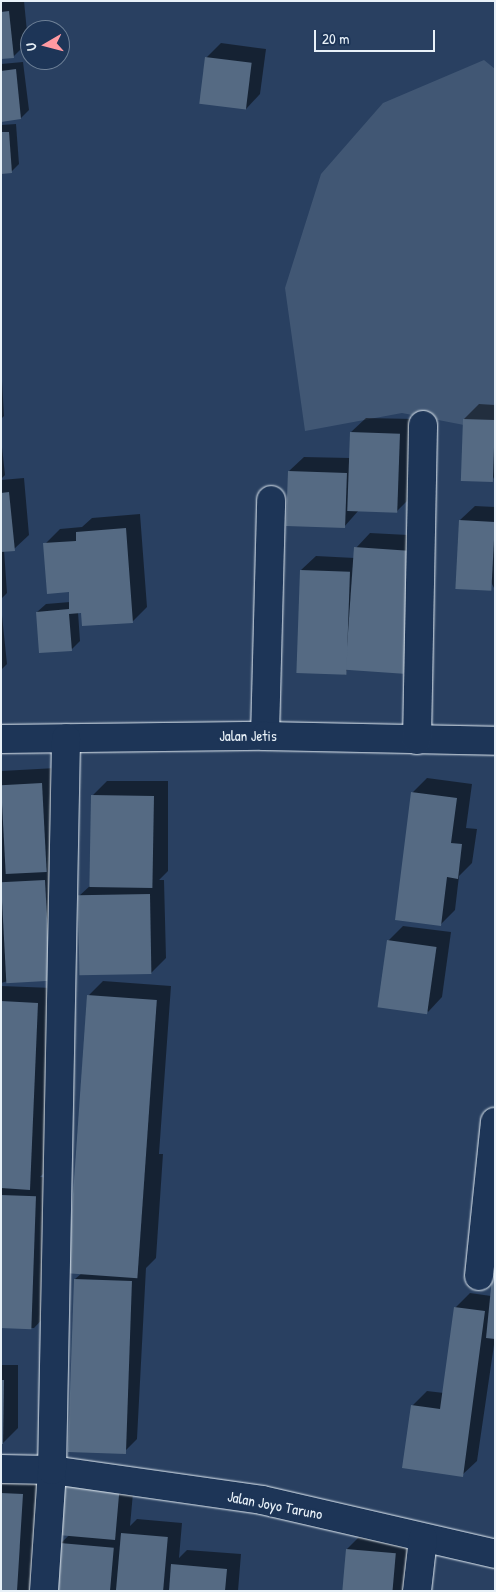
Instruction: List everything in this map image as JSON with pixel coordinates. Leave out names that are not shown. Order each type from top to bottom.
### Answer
[{"type":"street","points":[[417,740],[423,425]]},
{"type":"street","points":[[265,736],[271,500]]},
{"type":"street","name":"Jalan Jetis","points":[[1,739],[265,736],[495,741]]},
{"type":"street","points":[[44,1591],[52,1470],[66,738]]},
{"type":"street","points":[[479,1276],[495,1122]]},
{"type":"street","name":"Jalan Joyo Taruno","points":[[1,1469],[52,1470],[262,1500],[495,1554]]},
{"type":"street","points":[[417,1591],[423,1538]]},
{"type":"shaded area","points":[[484,60],[495,69],[495,431],[402,413],[305,431],[285,288],[321,174],[383,103]]},
{"type":"building","points":[[9,11],[14,58],[1,59],[1,12]]},
{"type":"building","points":[[205,57],[252,63],[246,109],[199,104]]},
{"type":"building","points":[[16,69],[21,119],[1,122],[1,71]]},
{"type":"building","points":[[1,132],[9,132],[12,173],[1,174]]},
{"type":"building","points":[[463,419],[495,420],[493,482],[461,481]]},
{"type":"building","points":[[350,432],[400,434],[397,513],[347,511]]},
{"type":"building","points":[[288,471],[347,473],[345,528],[286,526]]},
{"type":"building","points":[[9,492],[15,551],[1,552],[1,493]]},
{"type":"building","points":[[459,520],[495,522],[491,591],[455,589]]},
{"type":"building","points":[[126,528],[133,623],[82,626],[81,613],[69,614],[72,651],[39,653],[36,612],[69,609],[69,592],[47,594],[43,543],[76,541],[76,532]]},
{"type":"building","points":[[354,547],[412,551],[403,674],[345,670]]},
{"type":"building","points":[[300,570],[350,572],[346,675],[296,673]]},
{"type":"building","points":[[42,783],[47,872],[6,874],[1,785]]},
{"type":"building","points":[[411,792],[457,798],[451,843],[462,844],[458,879],[447,877],[441,926],[395,920]]},
{"type":"building","points":[[91,795],[154,796],[152,888],[89,887]]},
{"type":"building","points":[[45,880],[50,981],[6,983],[1,882]]},
{"type":"building","points":[[150,894],[151,974],[79,975],[78,895]]},
{"type":"building","points":[[387,940],[437,947],[427,1014],[378,1007]]},
{"type":"building","points":[[87,995],[157,1000],[137,1278],[68,1273]]},
{"type":"building","points":[[1,1001],[38,1003],[30,1190],[1,1188]]},
{"type":"building","points":[[1,1195],[36,1196],[31,1329],[1,1328]]},
{"type":"building","points":[[493,1268],[495,1269],[495,1339],[486,1338]]},
{"type":"building","points":[[74,1279],[132,1281],[126,1454],[68,1452]]},
{"type":"building","points":[[454,1307],[485,1311],[463,1477],[402,1468],[411,1405],[440,1409]]},
{"type":"building","points":[[1,1380],[4,1380],[3,1444],[1,1444]]},
{"type":"building","points":[[60,1481],[120,1486],[115,1540],[55,1535]]},
{"type":"building","points":[[1,1493],[23,1494],[17,1591],[1,1591]]},
{"type":"building","points":[[121,1533],[168,1537],[163,1591],[116,1591]]},
{"type":"building","points":[[60,1543],[114,1548],[110,1591],[56,1591]]},
{"type":"building","points":[[346,1549],[396,1553],[393,1591],[342,1591]]},
{"type":"building","points":[[171,1564],[227,1569],[225,1591],[169,1591]]}]
